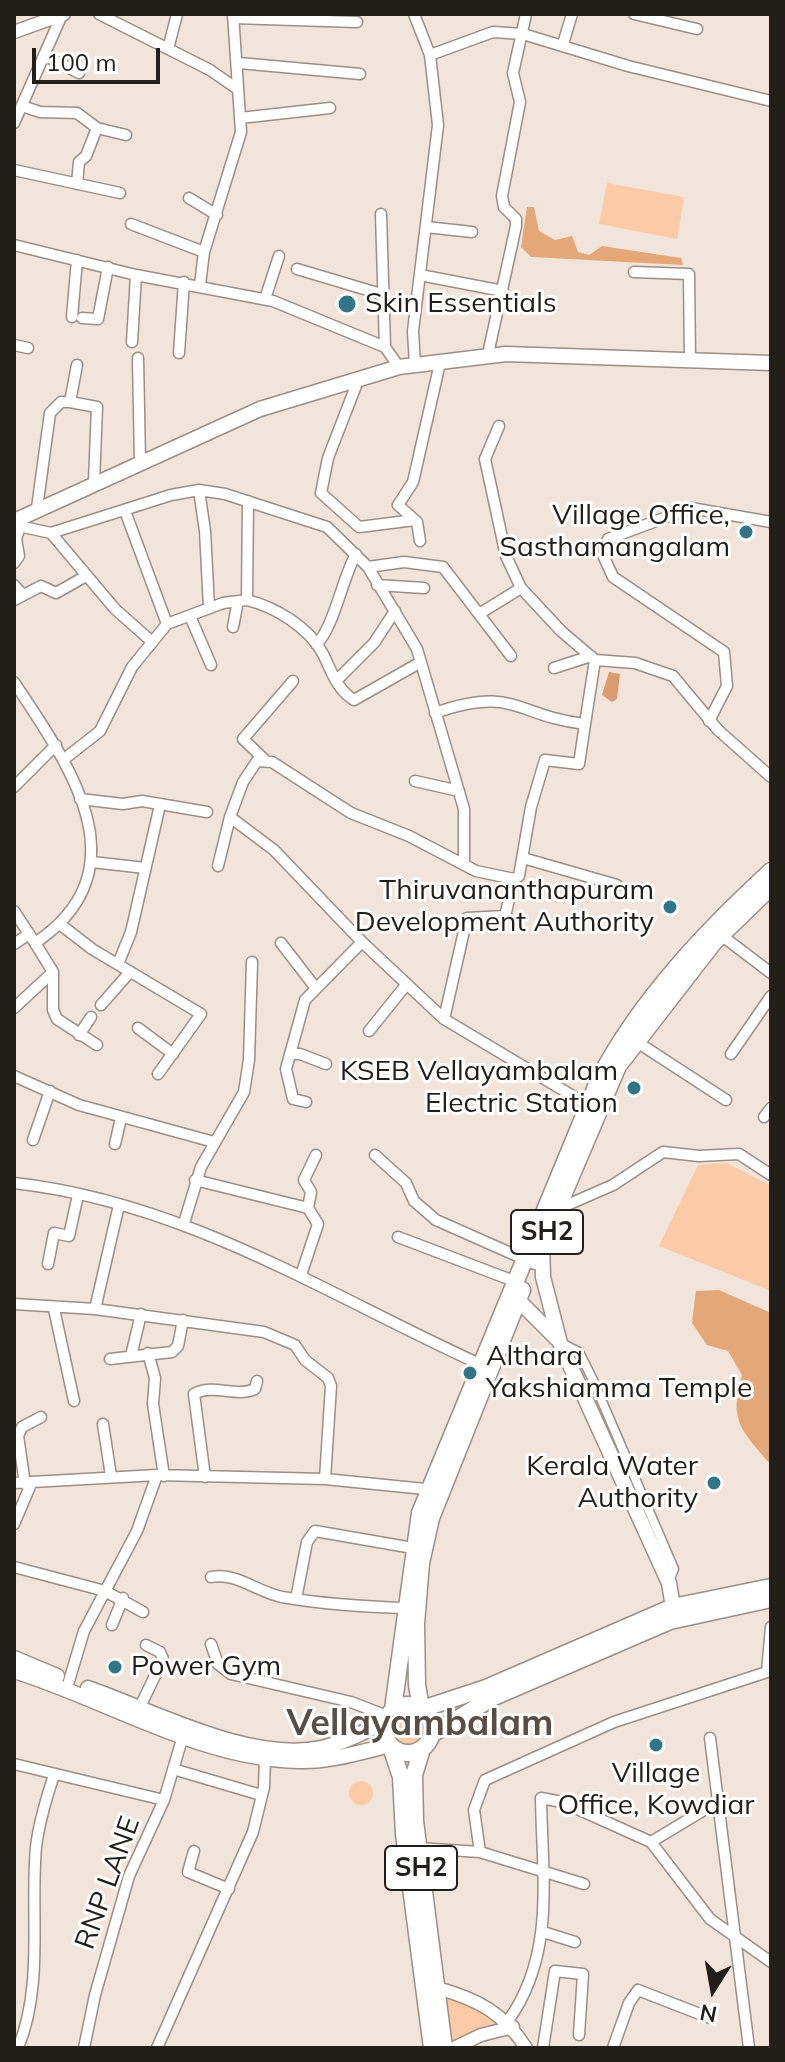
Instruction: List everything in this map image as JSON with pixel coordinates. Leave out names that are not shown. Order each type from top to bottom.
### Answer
[{"type":"main road","points":[[16,524],[37,508],[296,396],[399,367],[488,354],[771,363]]},
{"type":"main road","points":[[432,2048],[404,1834],[401,1777],[384,1734],[407,1608],[413,1548],[487,1367],[524,1259],[593,1108],[630,1037],[716,932],[771,871]]},
{"type":"main road","points":[[716,932],[768,896]]},
{"type":"main road","name":"SH2","points":[[514,1291],[558,1209],[593,1108]]},
{"type":"main road","points":[[542,1243],[543,1277],[560,1343],[669,1583],[676,1612]]},
{"type":"main road","points":[[514,1291],[560,1343]]},
{"type":"main road","points":[[427,1741],[431,1720],[422,1709],[417,1685],[416,1624],[421,1563],[436,1490]]},
{"type":"main road","points":[[669,1583],[694,1602]]},
{"type":"main road","points":[[676,1612],[771,1598]]},
{"type":"main road","points":[[14,1658],[69,1681],[244,1743],[297,1750],[332,1745],[407,1705],[422,1709],[490,1692],[694,1602],[771,1598]]},
{"type":"main road","points":[[14,1671],[183,1736],[265,1759],[320,1760],[390,1746],[406,1753],[427,1741],[490,1692]]},
{"type":"main road","name":"SH2","points":[[427,1741],[414,1775],[418,1848],[444,2048]]},
{"type":"street","points":[[99,14],[236,88]]},
{"type":"street","points":[[168,49],[177,14]]},
{"type":"street","points":[[414,14],[430,55],[438,125],[412,342],[415,365]]},
{"type":"street","points":[[488,354],[516,226],[502,196],[520,102],[513,73],[526,14]]},
{"type":"street","points":[[563,44],[572,14]]},
{"type":"street","points":[[634,14],[697,29]]},
{"type":"street","points":[[14,32],[63,16]]},
{"type":"street","points":[[14,123],[63,16]]},
{"type":"street","points":[[200,285],[204,252],[241,132],[236,88],[239,63],[233,16],[357,22]]},
{"type":"street","points":[[430,55],[493,32],[523,34],[628,66],[771,101]]},
{"type":"street","points":[[44,55],[79,73]]},
{"type":"street","points":[[239,63],[360,74]]},
{"type":"street","points":[[22,106],[40,112],[77,113],[97,128],[126,135]]},
{"type":"street","points":[[240,118],[330,108]]},
{"type":"street","points":[[77,184],[79,162],[86,156],[97,128]]},
{"type":"street","points":[[14,170],[120,193]]},
{"type":"street","points":[[189,198],[217,215]]},
{"type":"street","points":[[381,214],[381,294],[385,347],[399,367]]},
{"type":"street","points":[[131,224],[204,252]]},
{"type":"street","points":[[426,227],[472,232]]},
{"type":"street","points":[[15,248],[265,299],[385,347]]},
{"type":"street","points":[[265,299],[279,256]]},
{"type":"street","points":[[77,260],[77,318],[98,319],[108,267]]},
{"type":"street","points":[[297,269],[381,294]]},
{"type":"street","points":[[634,272],[689,274],[690,361]]},
{"type":"street","points":[[132,342],[136,275]]},
{"type":"street","points":[[420,275],[503,291]]},
{"type":"street","points":[[179,353],[184,282]]},
{"type":"street","points":[[14,345],[28,348]]},
{"type":"street","points":[[138,358],[140,462]]},
{"type":"street","points":[[420,541],[415,520],[398,505],[413,482],[440,363]]},
{"type":"street","points":[[70,402],[77,365]]},
{"type":"street","points":[[359,378],[328,458],[321,493],[359,527],[415,520]]},
{"type":"street","points":[[37,508],[50,413],[61,402],[97,407],[94,482]]},
{"type":"street","points":[[499,426],[485,459],[506,556],[521,588],[561,631],[593,658]]},
{"type":"street","points":[[199,490],[209,607]]},
{"type":"street","points":[[14,563],[19,556],[16,524],[51,533],[171,495],[199,490],[248,501],[327,527],[368,567],[408,630],[421,662],[464,809],[464,863]]},
{"type":"street","points":[[233,627],[242,601],[248,501]]},
{"type":"street","points":[[709,721],[727,686],[724,652],[613,577],[603,555],[608,539],[691,508],[771,522]]},
{"type":"street","points":[[125,511],[167,624]]},
{"type":"street","points":[[51,533],[86,576],[150,640]]},
{"type":"street","points":[[316,644],[326,633],[343,578],[356,554]]},
{"type":"street","points":[[368,567],[404,562],[443,567],[511,656]]},
{"type":"street","points":[[14,585],[18,597],[41,586],[56,593],[86,576]]},
{"type":"street","points":[[377,585],[424,588]]},
{"type":"street","points":[[479,614],[521,588]]},
{"type":"street","points":[[63,760],[100,731],[120,687],[150,640],[167,624],[209,607],[242,601],[300,626],[316,644],[348,697],[359,700],[421,662]]},
{"type":"street","points":[[336,681],[374,643],[395,611]]},
{"type":"street","points":[[190,616],[211,665]]},
{"type":"street","points":[[293,681],[243,739],[264,759],[351,813],[409,836],[476,871],[514,879],[519,876],[531,807],[545,760],[579,764],[593,658]]},
{"type":"street","points":[[554,668],[593,658],[635,663],[673,676],[709,721],[771,777]]},
{"type":"street","points":[[14,682],[56,745],[80,799],[93,847],[82,898],[61,925],[14,944]]},
{"type":"street","points":[[435,713],[467,702],[492,699],[510,701],[566,722],[585,724]]},
{"type":"street","points":[[14,787],[56,745]]},
{"type":"street","points":[[218,866],[230,817],[243,782],[257,761],[264,759]]},
{"type":"street","points":[[415,781],[459,791]]},
{"type":"street","points":[[80,799],[207,812]]},
{"type":"street","points":[[118,964],[131,932],[160,805]]},
{"type":"street","points":[[230,817],[274,850],[362,942],[444,1019],[593,1108]]},
{"type":"street","points":[[523,858],[617,885]]},
{"type":"street","points":[[92,862],[145,868]]},
{"type":"street","points":[[444,1019],[467,918],[505,916],[514,879]]},
{"type":"street","points":[[14,911],[53,972],[53,1010],[57,1019],[97,1045]]},
{"type":"street","points":[[61,925],[130,972],[201,1014],[158,1074]]},
{"type":"street","points":[[716,932],[771,973]]},
{"type":"street","points":[[306,1102],[293,1099],[286,1069],[305,1000],[362,942]]},
{"type":"street","points":[[281,943],[315,987]]},
{"type":"street","points":[[184,1223],[195,1180],[244,1092],[249,1060],[252,962]]},
{"type":"street","points":[[14,1008],[53,972]]},
{"type":"street","points":[[101,1005],[130,972]]},
{"type":"street","points":[[369,1031],[406,985]]},
{"type":"street","points":[[731,1054],[771,996]]},
{"type":"street","points":[[79,1035],[91,1017]]},
{"type":"street","points":[[138,1028],[173,1054]]},
{"type":"street","points":[[630,1037],[726,1100]]},
{"type":"street","points":[[290,1054],[300,1054],[326,1064]]},
{"type":"street","points":[[14,1076],[121,1118],[214,1142]]},
{"type":"street","points":[[33,1140],[50,1091]]},
{"type":"street","points":[[115,1144],[121,1118]]},
{"type":"street","points":[[558,1209],[613,1185],[663,1152],[699,1156],[739,1154],[771,1175]]},
{"type":"street","points":[[301,1275],[318,1224],[308,1208],[311,1192],[304,1180],[316,1155]]},
{"type":"street","points":[[375,1155],[406,1183],[414,1201],[436,1220],[524,1259]]},
{"type":"street","points":[[195,1180],[308,1208]]},
{"type":"street","points":[[14,1183],[78,1195],[184,1223],[301,1275],[487,1367]]},
{"type":"street","points":[[48,1264],[54,1233],[69,1236],[78,1195]]},
{"type":"street","points":[[95,1309],[119,1205]]},
{"type":"street","points":[[398,1237],[514,1291]]},
{"type":"street","points":[[14,1304],[141,1314],[281,1337],[295,1345],[305,1360],[328,1378],[325,1479]]},
{"type":"street","points":[[54,1309],[74,1401]]},
{"type":"street","points":[[131,1356],[141,1314]]},
{"type":"street","points":[[110,1359],[172,1352],[178,1346],[183,1320]]},
{"type":"street","points":[[69,1681],[84,1631],[137,1531],[160,1476],[153,1404],[155,1378],[148,1353]]},
{"type":"street","points":[[205,1477],[194,1394],[208,1389],[245,1392],[255,1389],[257,1381]]},
{"type":"street","points":[[14,1524],[23,1483],[18,1436],[22,1427],[41,1417]]},
{"type":"street","points":[[103,1424],[111,1476]]},
{"type":"street","points":[[23,1483],[111,1476],[160,1476],[325,1479],[436,1490]]},
{"type":"street","points":[[296,1599],[307,1542],[315,1531],[413,1548]]},
{"type":"street","points":[[14,1567],[105,1591],[123,1598],[143,1612]]},
{"type":"street","points":[[211,1577],[225,1574],[263,1593],[296,1599],[361,1607],[407,1608]]},
{"type":"street","points":[[112,1625],[123,1598]]},
{"type":"street","points":[[480,1852],[474,1810],[485,1780],[614,1722],[767,1672],[771,1627]]},
{"type":"street","points":[[211,1644],[218,1664],[242,1679],[359,1704],[388,1716]]},
{"type":"street","points":[[140,1707],[163,1659],[160,1652],[146,1645]]},
{"type":"street","name":"RNP LANE","points":[[84,2048],[95,1995],[129,1876],[164,1800],[183,1736]]},
{"type":"street","points":[[710,1738],[738,1940],[749,2048]]},
{"type":"street","points":[[157,2048],[253,1832],[265,1759]]},
{"type":"street","points":[[14,1764],[164,1800]]},
{"type":"street","points":[[173,1769],[262,1791]]},
{"type":"street","points":[[18,2048],[31,2013],[36,1846],[54,1775]]},
{"type":"street","points":[[454,2048],[510,2024],[533,1977],[546,1900],[541,1798],[576,1808],[651,1842],[710,1919],[771,1962]]},
{"type":"street","points":[[651,1842],[719,1801]]},
{"type":"street","points":[[418,1848],[480,1852],[584,1884]]},
{"type":"street","points":[[194,1851],[188,1872],[229,1889]]},
{"type":"street","points":[[543,1932],[575,1942]]},
{"type":"street","points":[[437,1988],[477,2001],[510,2024],[525,2046],[543,2048],[555,1971],[583,1974],[579,2035]]},
{"type":"street","points":[[613,2048],[629,2003],[638,1990],[710,2018]]},
{"type":"shaded area","points":[[607,183],[684,197],[677,239],[599,224]]},
{"type":"shaded area","points":[[527,207],[534,207],[539,231],[555,240],[572,236],[578,252],[589,255],[602,246],[681,258],[683,265],[531,257],[521,247]]},
{"type":"shaded area","points":[[609,672],[620,674],[617,699],[612,702],[602,695]]},
{"type":"shaded area","points":[[727,1163],[771,1186],[771,1291],[659,1246],[698,1165]]},
{"type":"shaded area","points":[[719,1290],[771,1313],[771,1465],[745,1434],[737,1415],[742,1375],[728,1351],[707,1345],[692,1323],[696,1291]]},
{"type":"shaded area","points":[[408,1710],[422,1716],[428,1730],[422,1744],[408,1750],[394,1744],[388,1730],[394,1716]]},
{"type":"shaded area","points":[[361,1781],[372,1788],[373,1793],[366,1804],[361,1805],[350,1798],[349,1793],[356,1782]]},
{"type":"shaded area","points":[[441,1986],[505,2023],[447,2048]]},
{"type":"place","name":"Skin Essentials","points":[[347,304]]},
{"type":"place","name":"Village Office, Sasthamangalam","points":[[746,532]]},
{"type":"place","name":"Thiruvananthapuram Development Authority","points":[[670,907]]},
{"type":"place","name":"KSEB Vellayambalam Electric Station","points":[[634,1088]]},
{"type":"place","name":"Althara Yakshiamma Temple","points":[[470,1373]]},
{"type":"place","name":"Kerala Water Authority","points":[[714,1483]]},
{"type":"place","name":"Power Gym","points":[[115,1667]]},
{"type":"place","name":"Village Office, Kowdiar","points":[[656,1745]]},
{"type":"district","name":"Vellayambalam","points":[[420,1724]]}]
